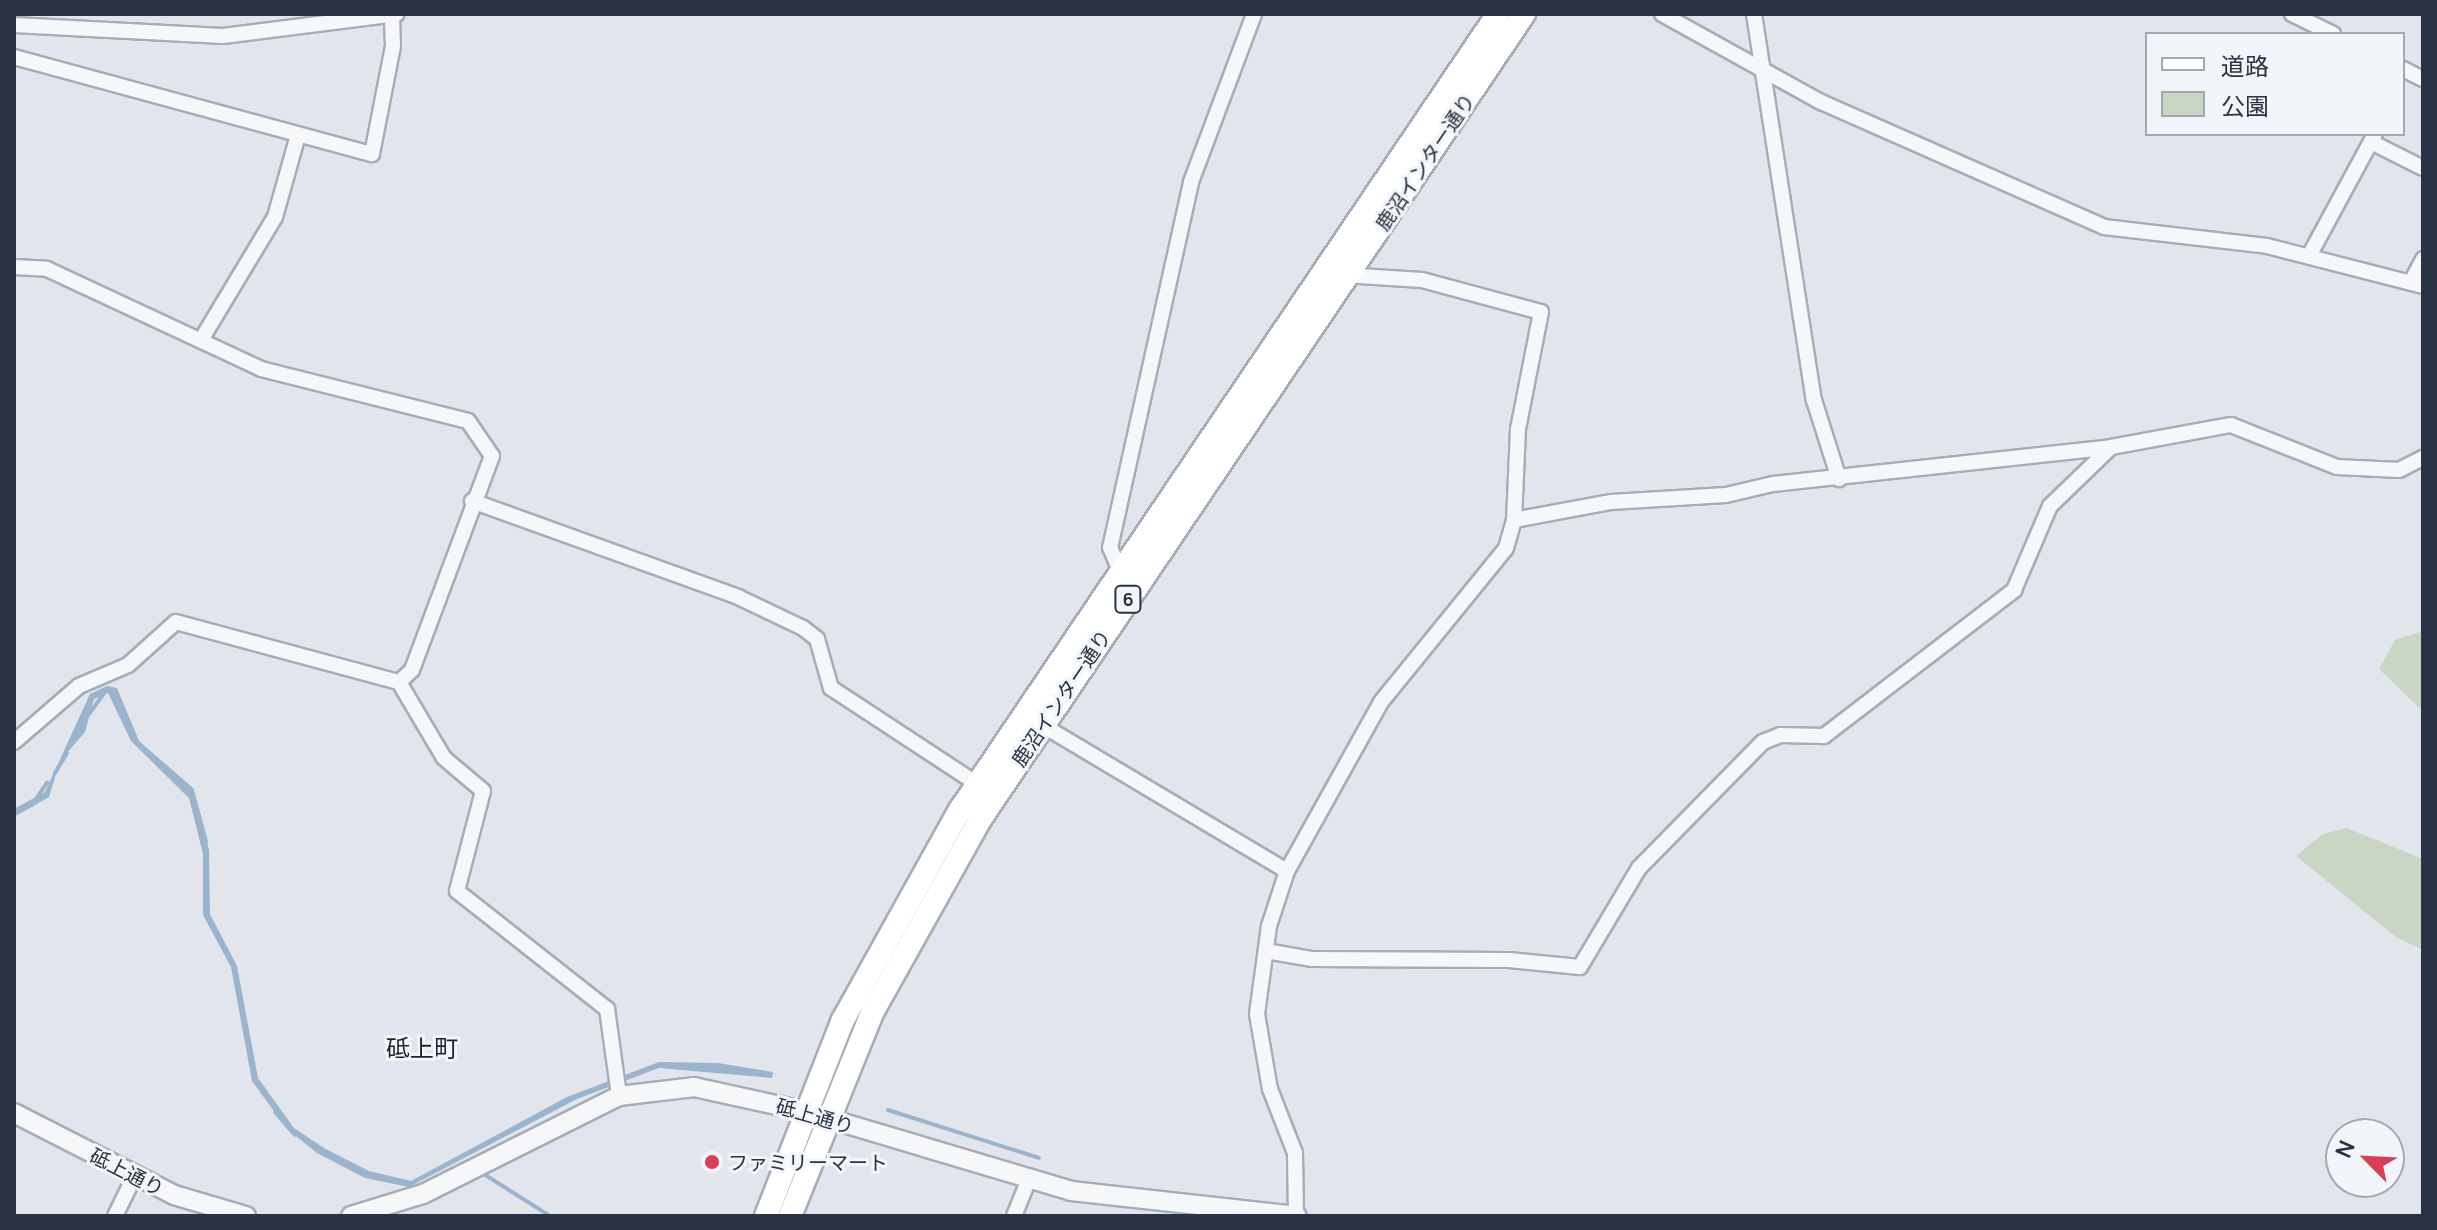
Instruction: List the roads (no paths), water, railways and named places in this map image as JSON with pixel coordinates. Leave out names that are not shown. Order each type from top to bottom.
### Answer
[{"type":"main road","name":"鹿沼インター通り","points":[[766,1216],[803,1111],[877,952],[1336,273],[1498,14]]},
{"type":"main road","name":"鹿沼インター通り","points":[[1336,273],[1524,14]]},
{"type":"main road","name":"鹿沼インター通り","points":[[790,1216],[826,1118],[897,963],[986,790],[1042,725],[1128,582]]},
{"type":"street","points":[[14,25],[223,36],[394,14],[393,46],[372,154],[14,57]]},
{"type":"street","points":[[1662,14],[1762,73],[1942,160],[2104,227],[2309,256],[2417,284],[2423,259]]},
{"type":"street","points":[[1754,14],[1814,400],[1839,479]]},
{"type":"street","points":[[2292,14],[2329,32]]},
{"type":"street","points":[[1128,582],[1110,548],[1191,182],[1250,15]]},
{"type":"street","points":[[2405,74],[2423,79]]},
{"type":"street","points":[[201,340],[275,217],[298,135]]},
{"type":"street","points":[[2309,256],[2373,138],[2423,168]]},
{"type":"street","points":[[14,267],[47,269],[261,369],[468,421],[492,456],[472,501],[412,670],[399,682]]},
{"type":"street","points":[[1296,1216],[1295,1153],[1270,1089],[1257,1014],[1266,951],[1287,871],[1381,702],[1506,548],[1514,520],[1518,429],[1541,312],[1422,280],[1336,273]]},
{"type":"street","points":[[1514,520],[1611,502],[2111,447],[2231,425],[2337,467],[2399,470],[2423,458]]},
{"type":"street","points":[[1266,951],[1312,959],[1509,960],[1580,967],[1639,868],[1763,742],[1780,735],[1824,736],[2014,590],[2050,506],[2111,447]]},
{"type":"street","points":[[472,501],[738,597],[803,628],[817,639],[831,688],[986,790]]},
{"type":"street","points":[[14,742],[79,686],[128,665],[176,622],[399,682],[444,758],[483,791],[457,891],[607,1009],[619,1096]]},
{"type":"street","points":[[1042,725],[1287,871]]},
{"type":"street","name":"砥上通り","points":[[351,1216],[423,1194],[619,1096],[694,1087],[803,1111],[1028,1181],[1112,1198],[1296,1216]]},
{"type":"street","name":"砥上通り","points":[[14,1113],[134,1177],[246,1216]]},
{"type":"street","points":[[115,1216],[134,1177]]},
{"type":"street","points":[[1014,1216],[1028,1181]]},
{"type":"water","points":[[107,686],[117,688],[139,741],[193,788],[209,850],[210,914],[237,966],[258,1078],[294,1128],[324,1148],[369,1171],[411,1181],[567,1097],[659,1062],[718,1063],[773,1072],[772,1078],[659,1068],[577,1099],[409,1187],[365,1178],[317,1153],[287,1129],[252,1081],[231,967],[203,915],[203,854],[189,798],[131,741],[108,693],[94,699],[85,732],[60,761],[49,797],[14,817],[14,809],[45,792],[90,694]]},
{"type":"waterway","points":[[89,714],[104,693]]},
{"type":"waterway","points":[[55,773],[67,753]]},
{"type":"waterway","points":[[32,805],[47,783]]},
{"type":"waterway","points":[[192,790],[206,842]]},
{"type":"waterway","points":[[888,1110],[1039,1158]]},
{"type":"waterway","points":[[275,1112],[295,1135]]},
{"type":"waterway","points":[[479,1171],[550,1216]]},
{"type":"place","name":"ファミリーマート","points":[[712,1162]]},
{"type":"district","name":"砥上町","points":[[422,1048]]}]
